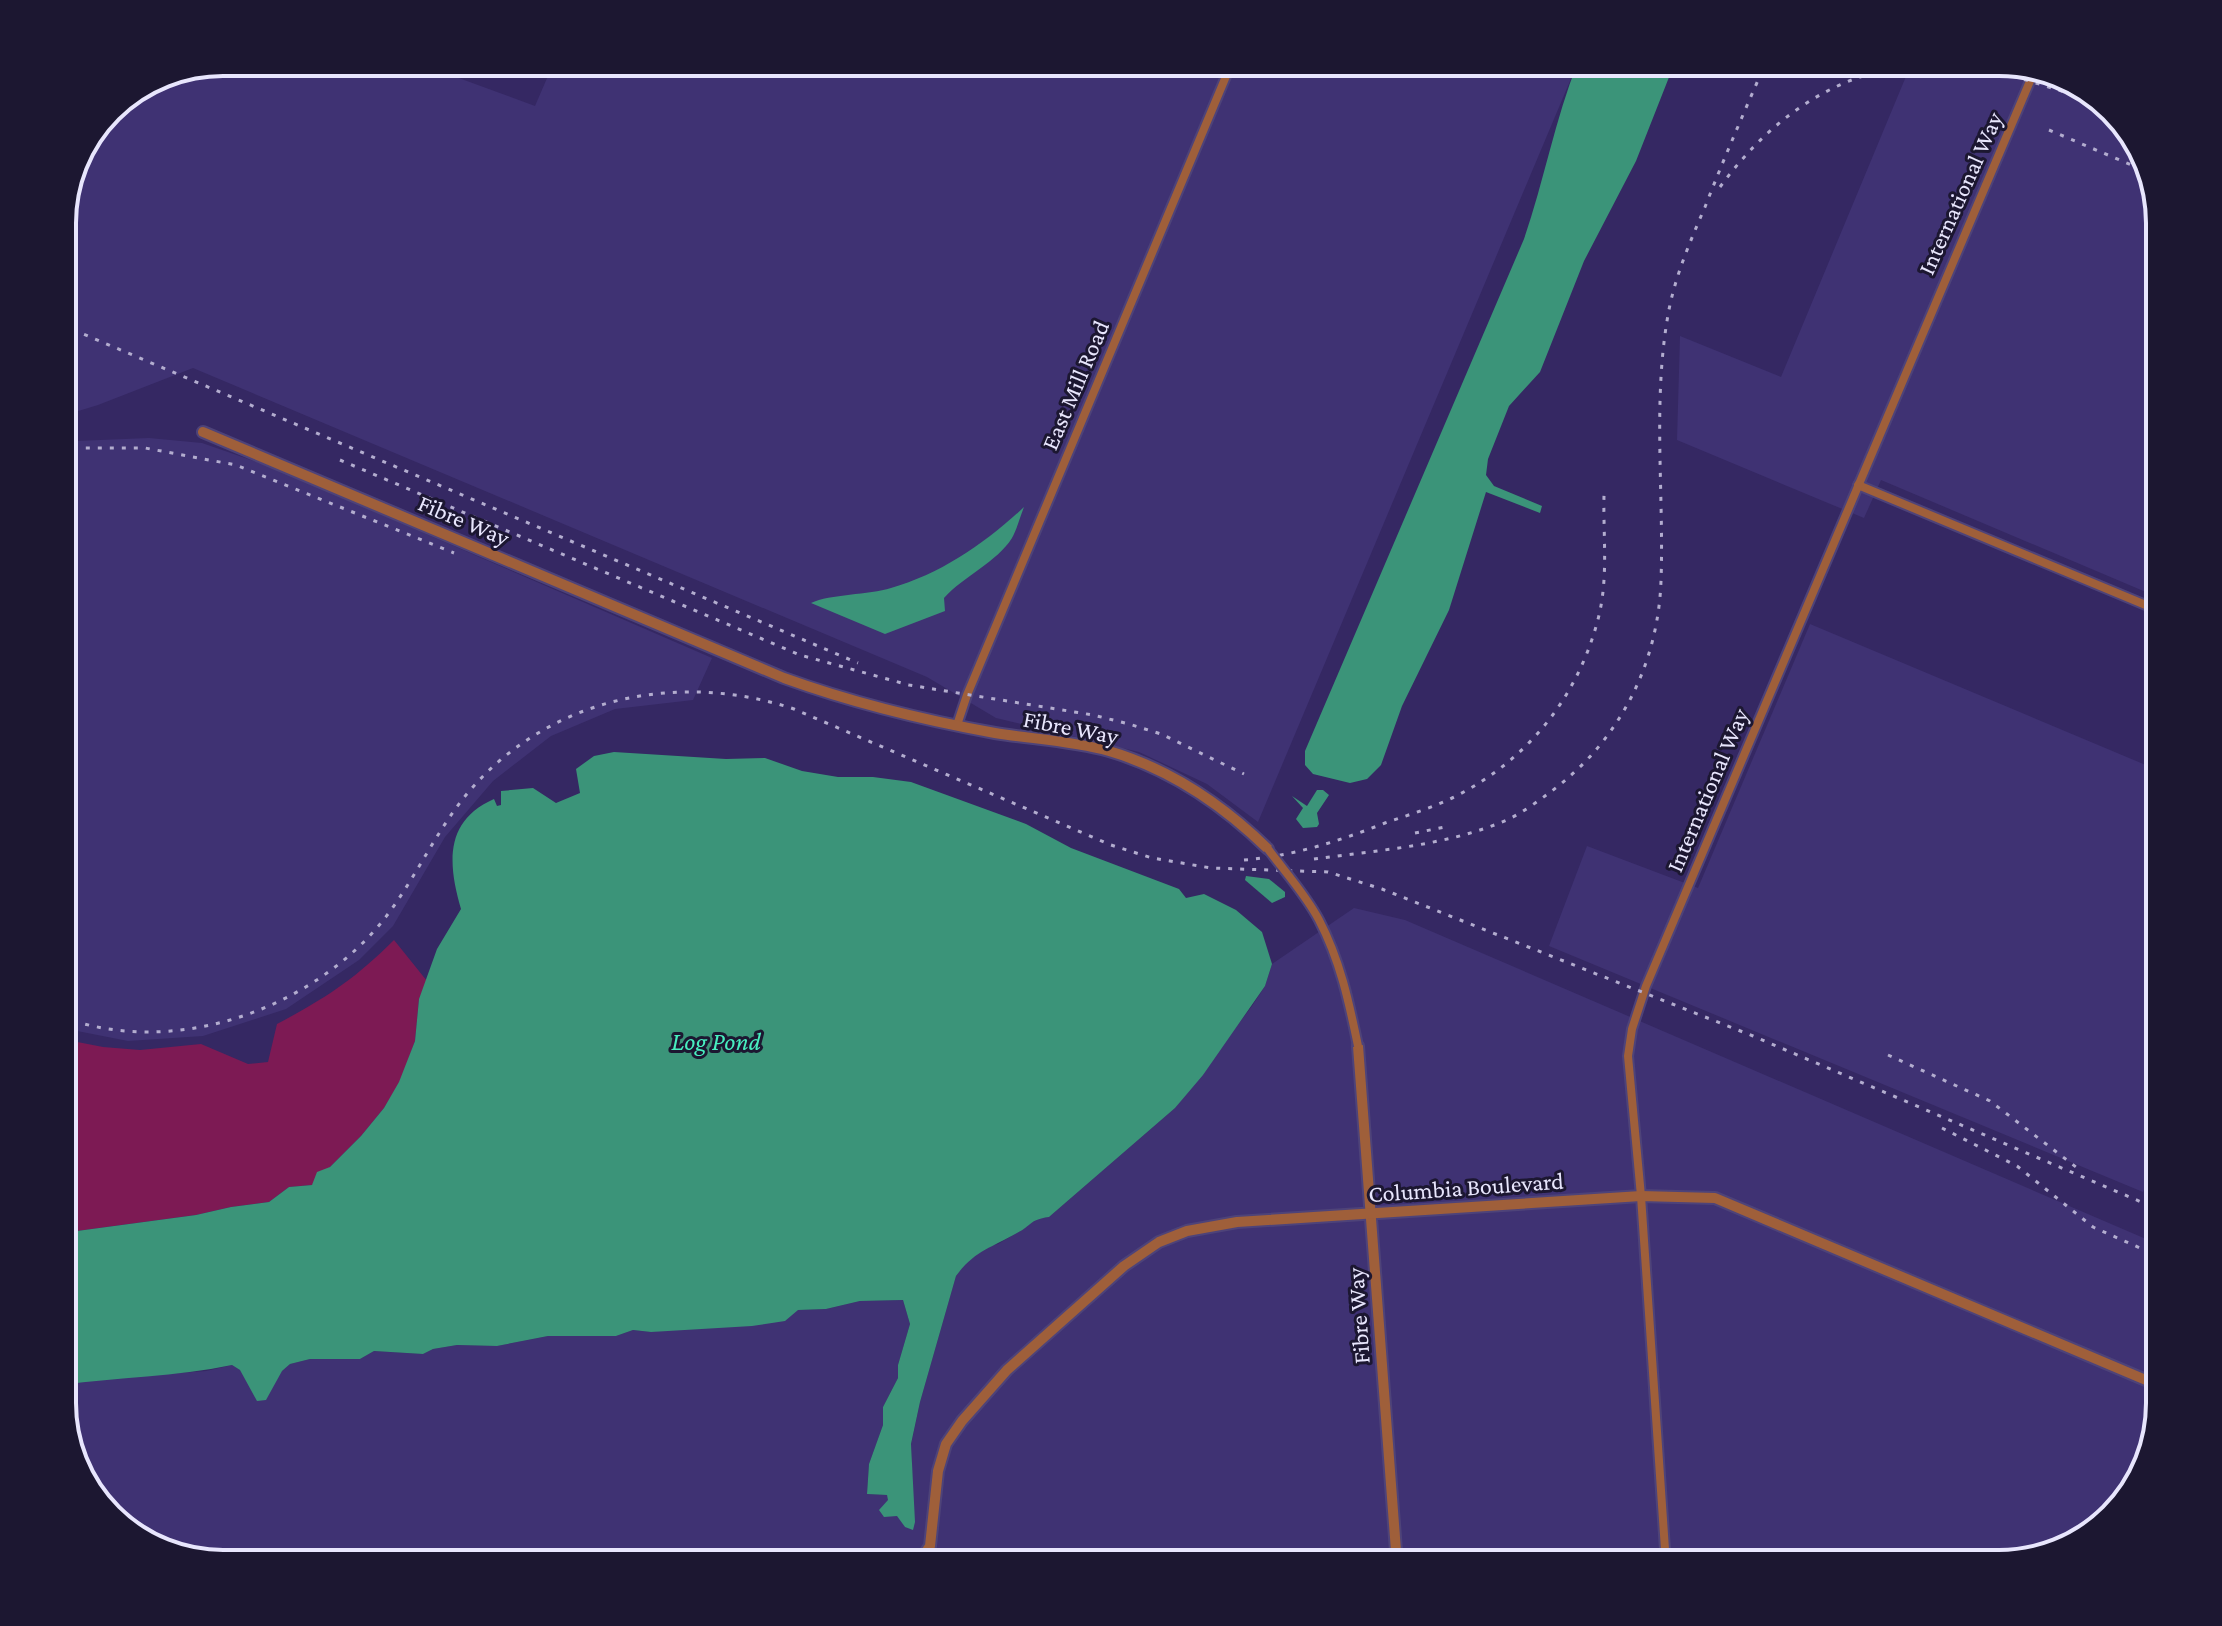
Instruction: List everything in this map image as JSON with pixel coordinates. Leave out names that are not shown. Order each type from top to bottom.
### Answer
[{"type":"street","name":"East Mill Road","points":[[957,725],[1226,76]]},
{"type":"street","name":"International Way","points":[[1665,1550],[1641,1196],[1628,1056],[1632,1029],[1646,986],[2030,80]]},
{"type":"street","name":"Fibre Way","points":[[203,432],[834,697],[957,725],[1109,751],[1158,770],[1203,794],[1243,824],[1268,849],[1317,917],[1332,947],[1347,992],[1358,1046],[1396,1550]]},
{"type":"street","points":[[1858,485],[2146,605]]},
{"type":"street","name":"Columbia Boulevard","points":[[927,1550],[938,1471],[946,1444],[1007,1370],[1124,1266],[1159,1242],[1187,1231],[1237,1222],[1641,1196],[1715,1198],[2146,1380]]},
{"type":"shaded area","points":[[214,76],[453,76],[535,106],[548,76],[1572,76],[1258,822],[1207,784],[1139,752],[996,718],[927,677],[193,368],[76,412],[76,214],[81,185],[91,158],[119,119],[150,96],[185,81]]},
{"type":"shaded area","points":[[1906,76],[2008,76],[2064,91],[2103,119],[2121,142],[2138,176],[2145,204],[2146,592],[1881,480],[1864,518],[1677,440],[1680,336],[1781,377]]},
{"type":"shaded area","points":[[149,438],[202,443],[274,468],[712,658],[693,700],[615,709],[551,736],[493,781],[445,837],[393,926],[359,960],[286,1009],[203,1036],[128,1041],[76,1031],[76,441]]},
{"type":"shaded area","points":[[1810,624],[2146,765],[2146,1185],[2143,1192],[1549,946],[1587,846],[1698,888]]},
{"type":"shaded area","points":[[1354,908],[1405,920],[2146,1239],[2145,1422],[2131,1468],[2103,1507],[2064,1535],[2037,1545],[1999,1550],[223,1550],[204,1549],[167,1539],[134,1520],[106,1492],[87,1459],[76,1412],[76,1383],[206,1371],[232,1365],[240,1370],[282,1371],[290,1364],[310,1359],[360,1359],[374,1351],[423,1354],[457,1345],[497,1346],[548,1336],[616,1336],[633,1330],[651,1332],[797,1310],[826,1309],[860,1301],[903,1300],[910,1324],[898,1365],[898,1378],[883,1407],[883,1425],[869,1464],[867,1494],[887,1495],[905,1527],[913,1498],[911,1445],[956,1276],[966,1262],[985,1247],[998,1244],[1022,1230],[1033,1219],[1049,1217],[1175,1108],[1252,1006],[1265,986],[1272,964]]},
{"type":"shaded area","points":[[394,940],[427,981],[419,999],[415,1041],[400,1082],[384,1108],[312,1185],[289,1187],[269,1202],[76,1231],[76,1042],[140,1050],[201,1044],[248,1064],[268,1062],[277,1024],[339,987]]},
{"type":"water","points":[[1573,76],[1669,76],[1636,161],[1584,261],[1540,372],[1509,406],[1488,459],[1486,475],[1494,486],[1542,506],[1540,513],[1486,492],[1449,610],[1402,706],[1381,765],[1367,779],[1350,783],[1313,774],[1305,765],[1305,751],[1524,239]]},
{"type":"water","points":[[1024,507],[1006,547],[944,598],[945,611],[885,634],[811,603],[882,590],[928,574],[979,544]]},
{"type":"water","name":"Log Pond","points":[[614,752],[726,759],[765,758],[802,771],[838,777],[911,782],[1026,824],[1071,848],[1179,889],[1186,898],[1204,894],[1236,910],[1262,932],[1272,964],[1265,986],[1203,1075],[1175,1108],[1049,1217],[1034,1221],[984,1251],[969,1261],[956,1276],[911,1444],[913,1530],[905,1527],[897,1516],[884,1517],[879,1510],[888,1500],[887,1495],[867,1494],[869,1464],[883,1425],[883,1407],[898,1378],[898,1365],[910,1324],[903,1300],[860,1301],[826,1309],[798,1310],[785,1321],[752,1326],[651,1332],[633,1330],[616,1336],[548,1336],[497,1346],[457,1345],[423,1354],[374,1351],[360,1359],[310,1359],[290,1364],[282,1371],[266,1400],[257,1401],[240,1370],[232,1365],[76,1384],[76,1231],[269,1202],[289,1187],[312,1185],[317,1172],[330,1167],[361,1136],[384,1108],[399,1082],[415,1041],[419,999],[437,949],[461,909],[453,860],[458,832],[466,819],[494,799],[497,806],[501,805],[501,791],[533,788],[556,803],[580,793],[576,769],[594,756]]},
{"type":"water","points":[[1317,790],[1329,795],[1317,813],[1319,824],[1317,827],[1303,828],[1296,819],[1303,808],[1292,796],[1307,806]]},
{"type":"water","points":[[1246,876],[1269,879],[1285,892],[1285,897],[1272,903],[1245,880]]},
{"type":"railway","points":[[1314,859],[1438,841],[1509,819],[1574,773],[1595,751],[1630,700],[1652,643],[1658,612],[1662,549],[1661,385],[1670,306],[1677,277],[1760,76]]},
{"type":"railway","points":[[1720,187],[1743,158],[1796,110],[1826,92],[1865,76]]},
{"type":"railway","points":[[2018,78],[2066,92]]},
{"type":"railway","points":[[2049,130],[2134,166]]},
{"type":"railway","points":[[76,331],[858,663]]},
{"type":"railway","points":[[76,449],[145,448],[236,465],[454,553]]},
{"type":"railway","points":[[340,460],[800,655],[909,685],[1093,715],[1129,724],[1161,734],[1244,774]]},
{"type":"railway","points":[[1244,860],[1316,847],[1437,805],[1480,783],[1525,747],[1544,726],[1576,678],[1597,623],[1604,575],[1604,495]]},
{"type":"railway","points":[[76,1022],[116,1030],[152,1032],[189,1029],[226,1021],[295,993],[356,950],[381,923],[459,804],[504,757],[541,732],[580,713],[621,700],[664,693],[707,692],[751,698],[794,709],[1111,845],[1152,858],[1211,868],[1328,872],[1382,889],[1753,1036],[2146,1204]]},
{"type":"railway","points":[[1415,833],[1445,827]]},
{"type":"railway","points":[[1888,1055],[1990,1101],[2076,1167]]},
{"type":"railway","points":[[1942,1128],[2017,1166],[2093,1227],[2146,1251]]}]
